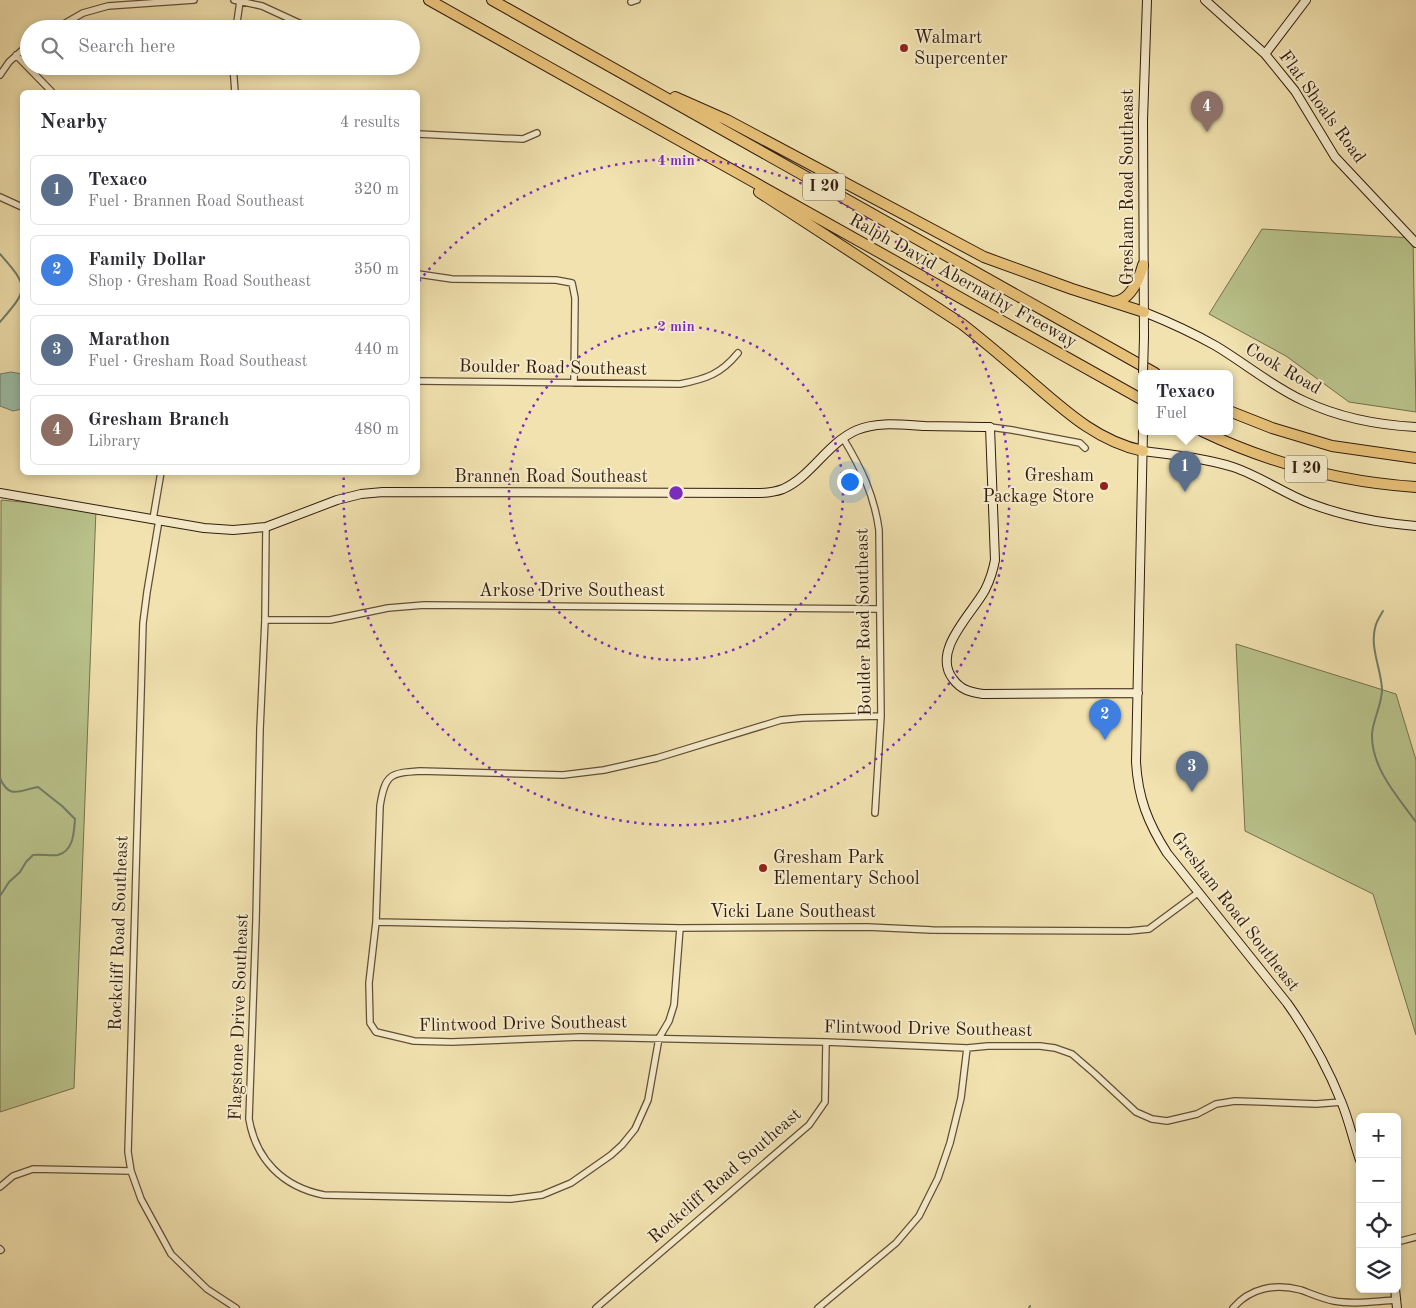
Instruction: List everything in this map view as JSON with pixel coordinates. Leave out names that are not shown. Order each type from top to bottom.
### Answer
[{"type":"highway","name":"Ralph David Abernathy Freeway","points":[[429,0],[1138,397]]},
{"type":"highway","name":"Ralph David Abernathy Freeway","points":[[492,0],[1150,370]]},
{"type":"highway","points":[[615,69],[727,120],[984,257],[1144,312]]},
{"type":"highway","points":[[670,135],[962,324],[1091,431],[1115,443],[1143,451]]},
{"type":"highway","points":[[1112,302],[1121,301],[1128,296],[1143,265]]},
{"type":"highway","name":"I 20","points":[[1233,413],[1272,428],[1332,446],[1416,458]]},
{"type":"highway","name":"I 20","points":[[1212,435],[1274,460],[1313,471],[1392,485],[1416,487]]},
{"type":"street","points":[[70,20],[83,13],[108,6],[194,0]]},
{"type":"street","points":[[236,20],[237,0],[262,6],[292,20]]},
{"type":"street","name":"Gresham Road Southeast","points":[[1143,370],[1143,120],[1147,0]]},
{"type":"street","name":"Flat Shoals Road","points":[[1205,0],[1265,54],[1295,90],[1335,157],[1416,243]]},
{"type":"street","points":[[1265,54],[1306,0]]},
{"type":"street","points":[[0,75],[20,52]]},
{"type":"street","points":[[16,55],[20,59]]},
{"type":"street","points":[[35,75],[50,90]]},
{"type":"street","points":[[234,75],[236,90]]},
{"type":"street","points":[[420,134],[523,139],[537,133]]},
{"type":"street","points":[[0,197],[20,206]]},
{"type":"street","points":[[420,274],[452,279],[574,281],[574,383]]},
{"type":"street","name":"Cook Road","points":[[1144,312],[1188,331],[1217,347],[1288,394],[1310,404],[1354,419],[1416,427]]},
{"type":"street","name":"Boulder Road Southeast","points":[[420,381],[672,384],[694,382],[709,376],[727,367],[738,353]]},
{"type":"street","name":"Brannen Road Southeast","points":[[0,493],[220,530],[240,530],[266,527],[337,500],[361,494],[383,492],[770,492],[782,490],[793,483],[843,438],[857,430],[883,425],[990,427],[1080,444],[1085,448]]},
{"type":"street","points":[[990,427],[995,560],[993,572],[985,590],[953,637],[947,651],[947,666],[950,676],[968,692],[983,694],[1138,693]]},
{"type":"street","name":"Gresham Road Southeast","points":[[1143,435],[1136,762],[1142,803],[1152,830],[1167,853],[1288,1002],[1305,1028],[1342,1102],[1359,1158]]},
{"type":"street","name":"Boulder Road Southeast","points":[[843,438],[864,474],[877,516],[880,548],[880,716],[875,813]]},
{"type":"street","points":[[1143,451],[1219,463],[1251,474],[1307,502],[1340,514],[1383,524],[1416,526]]},
{"type":"street","name":"Rockcliff Road Southeast","points":[[161,475],[143,623],[128,1152],[131,1171],[141,1199],[171,1254],[207,1289],[236,1308]]},
{"type":"street","name":"Flagstone Drive Southeast","points":[[266,527],[265,620],[260,729],[249,1119],[254,1140],[270,1167],[294,1186],[324,1195],[511,1199],[532,1197],[552,1192],[580,1178],[622,1145],[635,1129],[648,1100],[659,1038],[669,1021],[674,1005],[680,928]]},
{"type":"street","name":"Arkose Drive Southeast","points":[[265,620],[330,620],[388,608],[424,605],[879,609]]},
{"type":"street","name":"Flintwood Drive Southeast","points":[[880,716],[781,720],[642,762],[573,774],[396,772],[386,782],[380,806],[376,922],[369,983],[370,1023],[376,1032],[414,1041],[452,1042],[581,1037],[826,1042],[967,1048],[1023,1045],[1055,1048],[1072,1054],[1136,1112],[1152,1119],[1167,1121],[1197,1114],[1216,1104],[1236,1101],[1316,1104],[1342,1102]]},
{"type":"street","name":"Vicki Lane Southeast","points":[[376,922],[680,928],[867,927],[932,930],[1129,931],[1149,929],[1199,892]]},
{"type":"street","name":"Rockcliff Road Southeast","points":[[596,1308],[809,1125],[824,1102],[826,1042]]},
{"type":"street","points":[[818,1308],[896,1243],[919,1216],[938,1178],[950,1143],[961,1098],[967,1048]]},
{"type":"street","points":[[0,1187],[13,1176],[33,1169],[131,1171]]},
{"type":"street","points":[[1401,1241],[1416,1237]]},
{"type":"street","points":[[1233,1308],[1240,1300],[1254,1291],[1274,1288],[1299,1290],[1340,1302],[1397,1304]]},
{"type":"green space","points":[[1262,229],[1413,238],[1416,412],[1349,402],[1286,356],[1209,314]]},
{"type":"green space","points":[[1,500],[96,509],[74,1088],[0,1112]]},
{"type":"green space","points":[[1236,644],[1396,694],[1416,760],[1416,1035],[1373,894],[1245,831]]},
{"type":"shaded area","points":[[11,372],[20,374],[20,409],[13,411],[0,406],[0,374]]},
{"type":"waterway","points":[[0,254],[20,280]]},
{"type":"waterway","points":[[0,322],[20,295]]},
{"type":"waterway","points":[[1383,611],[1376,624],[1374,636],[1382,689],[1381,701],[1372,734],[1373,747],[1376,759],[1387,781],[1416,822]]},
{"type":"waterway","points":[[0,778],[3,785],[11,791],[16,792],[38,787],[75,819],[72,840],[67,849],[58,855],[33,855],[20,872],[9,882],[0,896]]},
{"type":"place","name":"Walmart Supercenter","points":[[904,48]]},
{"type":"place","name":"Gresham Branch","points":[[1207,132]]},
{"type":"place","name":"Gresham Package Store","points":[[1104,486]]},
{"type":"place","name":"Texaco","points":[[1185,492]]},
{"type":"place","name":"Family Dollar","points":[[1105,740]]},
{"type":"place","name":"Marathon","points":[[1192,792]]},
{"type":"place","name":"Gresham Park Elementary School","points":[[763,868]]}]
